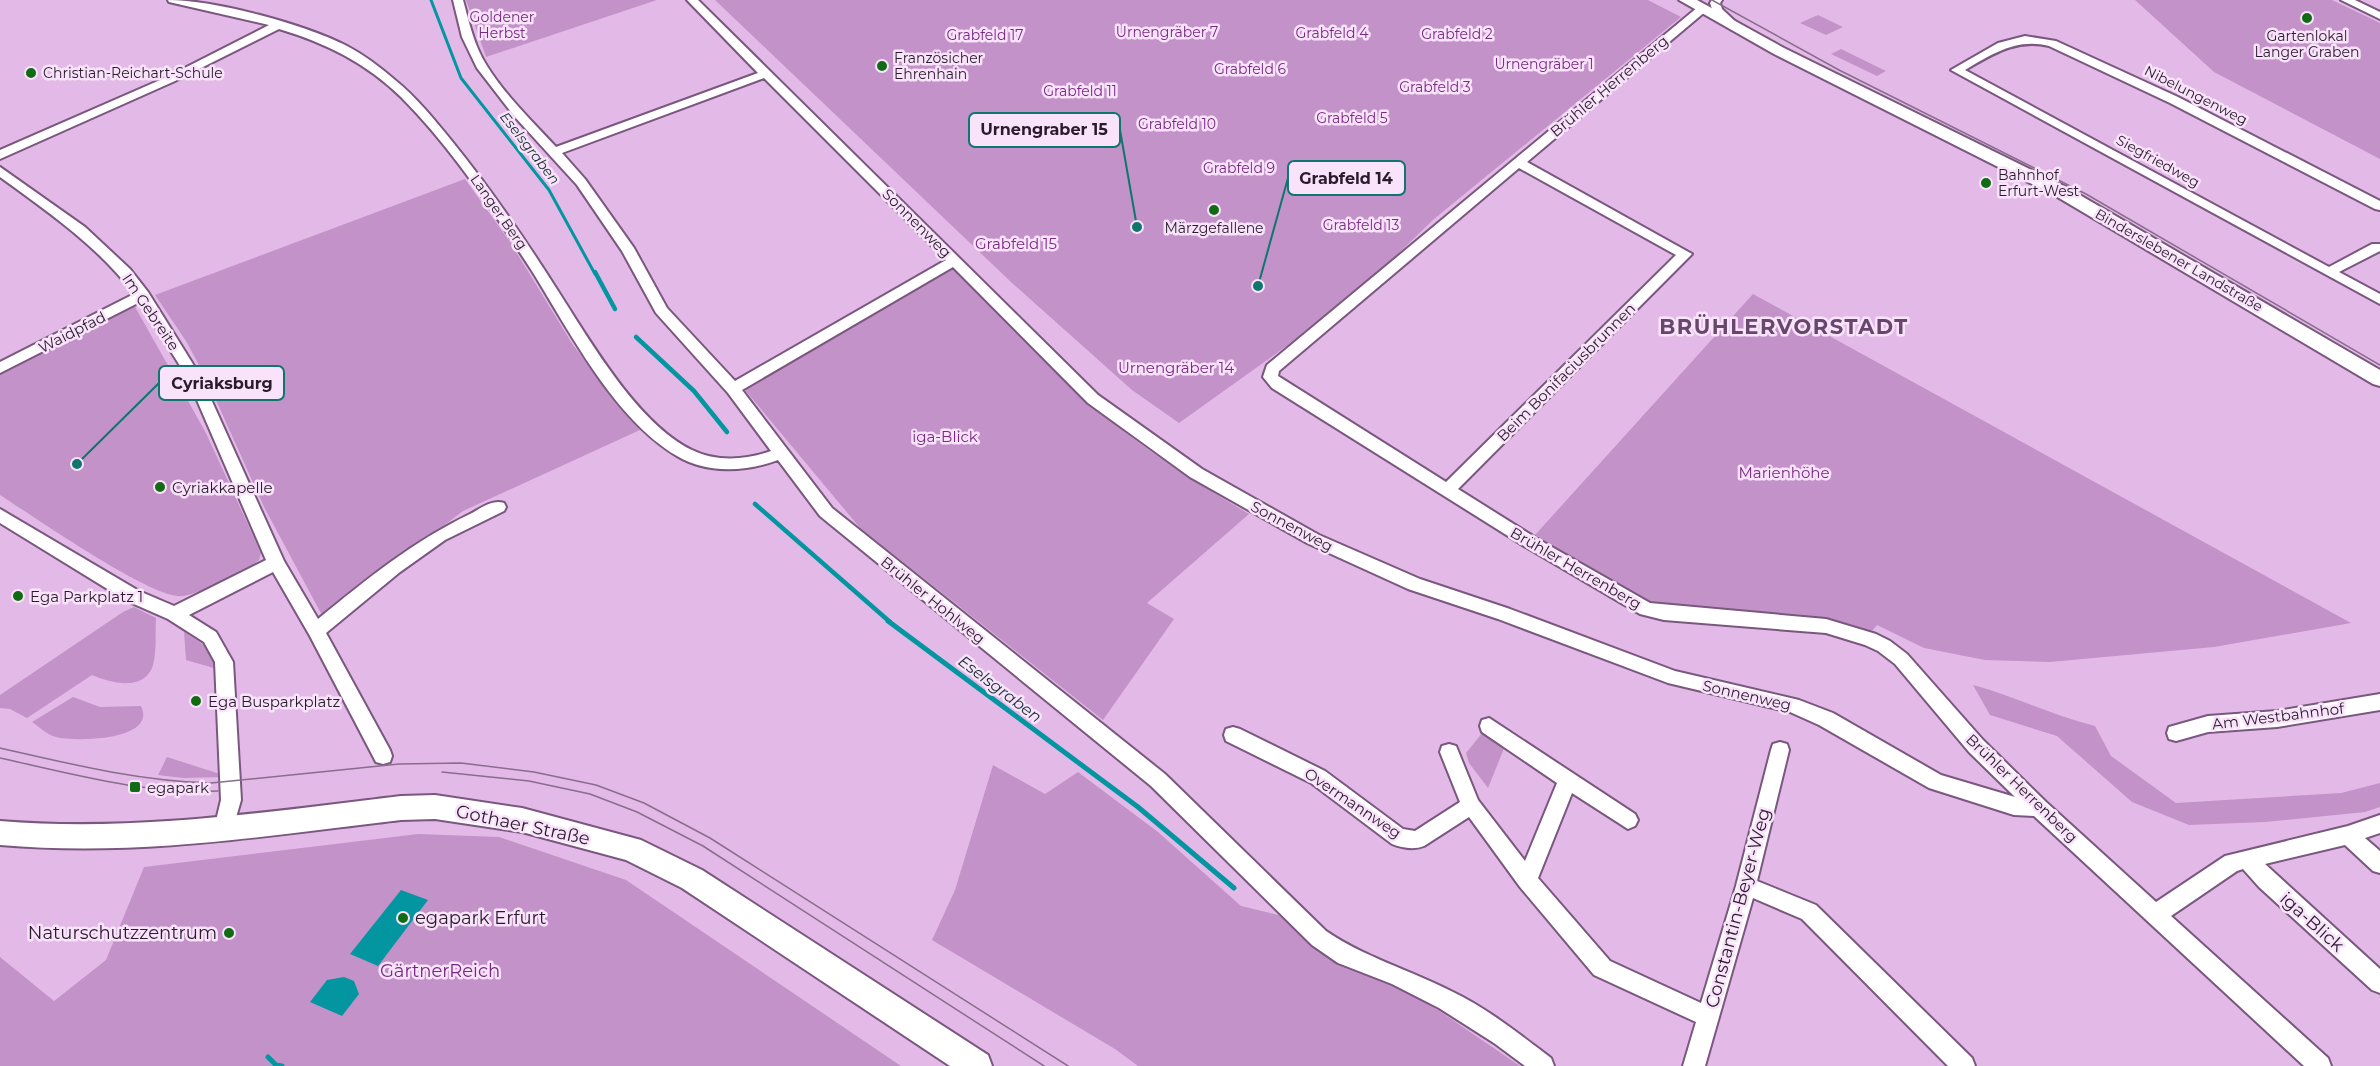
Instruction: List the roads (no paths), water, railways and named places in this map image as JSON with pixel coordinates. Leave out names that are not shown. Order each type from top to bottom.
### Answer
[{"type":"main road","name":"Binderslebener Landstraße","points":[[1686,0],[1737,29],[2060,191],[2380,379]]},
{"type":"main road","name":"Gothaer Straße","points":[[0,833],[53,837],[137,837],[401,808],[435,807],[553,827],[631,849],[692,879],[976,1066]]},
{"type":"street","name":"Langer Berg","points":[[173,0],[278,25],[340,47],[392,83],[427,118],[473,174],[583,342],[614,384],[653,428],[674,447],[699,460],[727,465],[767,459],[781,453]]},
{"type":"street","name":"Brühler Hohlweg","points":[[458,0],[473,50],[481,66],[518,113],[581,182],[628,251],[661,310],[733,389],[826,512],[844,529],[1158,780],[1319,938],[1345,956],[1398,976],[1447,1000],[1502,1035],[1543,1066]]},
{"type":"street","name":"Sonnenweg","points":[[692,0],[1093,399],[1154,446],[1196,472],[1313,539],[1414,584],[1504,614],[1674,678],[1793,705],[1827,719],[1936,782],[2014,806],[2039,808]]},
{"type":"street","points":[[1717,0],[1715,3],[1717,10],[1737,29]]},
{"type":"street","points":[[2346,0],[2380,16]]},
{"type":"street","name":"Brühler Herrenberg","points":[[1702,9],[1280,362],[1272,369],[1270,377],[1277,384],[1447,490],[1646,609],[1664,613],[1809,624],[1870,639],[1901,659],[1976,746],[2039,808],[2320,1066]]},
{"type":"street","points":[[0,155],[171,79],[278,25]]},
{"type":"street","name":"Nibelungenweg","points":[[1994,50],[2018,39],[2033,38],[2052,43],[2174,100],[2380,206]]},
{"type":"street","name":"Siegfriedweg","points":[[1994,50],[1957,70],[2380,300]]},
{"type":"street","points":[[554,152],[768,74]]},
{"type":"street","name":"Beim Bonifaciusbrunnen","points":[[1447,490],[1685,254],[1517,162]]},
{"type":"street","name":"Im Gebreite","points":[[0,171],[80,230],[125,272],[143,296],[194,377],[276,563],[316,631],[383,756]]},
{"type":"street","points":[[2329,272],[2378,247]]},
{"type":"street","points":[[733,389],[955,261]]},
{"type":"street","name":"Waidpfad","points":[[0,368],[143,296]]},
{"type":"street","points":[[316,631],[394,567],[421,548],[439,536],[498,507]]},
{"type":"street","points":[[0,515],[133,596],[174,614],[210,637],[224,662],[231,800],[224,829]]},
{"type":"street","points":[[174,614],[276,563]]},
{"type":"street","name":"Am Westbahnhof","points":[[2176,733],[2208,724],[2277,718],[2380,702]]},
{"type":"street","points":[[1489,726],[1628,820]]},
{"type":"street","name":"Overmannweg","points":[[1233,735],[1318,777],[1399,838],[1417,840],[1471,805]]},
{"type":"street","name":"Constantin-Beyer-Weg","points":[[1694,1066],[1746,886],[1780,750]]},
{"type":"street","points":[[1449,752],[1471,805],[1527,880],[1602,968],[1708,1017]]},
{"type":"street","points":[[1527,880],[1568,780]]},
{"type":"street","points":[[2156,914],[2232,863],[2348,835],[2380,824]]},
{"type":"street","points":[[2348,835],[2380,864]]},
{"type":"street","name":"iga-Blick","points":[[2247,859],[2266,880],[2380,983]]},
{"type":"street","points":[[1746,886],[1809,912],[1964,1066]]},
{"type":"waterway","name":"Eselsgraben","points":[[431,0],[461,78],[549,190],[595,274]]},
{"type":"waterway","name":"Eselsgraben","points":[[595,272],[615,309]]},
{"type":"waterway","name":"Eselsgraben","points":[[636,337],[694,391],[727,432]]},
{"type":"waterway","name":"Eselsgraben","points":[[755,504],[890,622]]},
{"type":"waterway","name":"Eselsgraben","points":[[888,621],[1138,807],[1234,888]]},
{"type":"waterway","points":[[268,1057],[276,1065],[282,1066]]},
{"type":"tram line","points":[[1712,0],[1839,70],[2086,194],[2380,365]]},
{"type":"tram line","points":[[0,748],[105,771],[184,782],[211,783],[399,764],[461,763],[534,772],[596,785],[644,803],[710,838],[1068,1066]]},
{"type":"tram line","points":[[0,758],[135,786],[218,791]]},
{"type":"tram line","points":[[442,772],[529,781],[590,794],[637,812],[703,846],[1044,1066]]},
{"type":"place","name":"Gartenlokal Langer Graben","points":[[2307,18]]},
{"type":"place","name":"Französicher Ehrenhain","points":[[882,66]]},
{"type":"place","name":"Christian-Reichart-Schule","points":[[31,73]]},
{"type":"place","name":"Bahnhof Erfurt-West","points":[[1986,183]]},
{"type":"place","name":"Märzgefallene","points":[[1214,210]]},
{"type":"place","name":"Urnengraber 15","points":[[1137,227]]},
{"type":"place","name":"Grabfeld 14","points":[[1258,286]]},
{"type":"place","name":"Cyriaksburg","points":[[77,464]]},
{"type":"place","name":"Cyriakkapelle","points":[[160,487]]},
{"type":"place","name":"Ega Parkplatz 1","points":[[18,596]]},
{"type":"place","name":"Ega Busparkplatz","points":[[196,701]]},
{"type":"place","name":"egapark","points":[[135,787]]},
{"type":"place","name":"egapark Erfurt","points":[[403,918]]},
{"type":"place","name":"Naturschutzzentrum","points":[[229,933]]},
{"type":"district","name":"BRÜHLERVORSTADT","points":[[1784,326]]},
{"type":"park label","name":"Goldener Herbst","points":[[502,26]]},
{"type":"park label","name":"Urnengräber 7","points":[[1167,32]]},
{"type":"park label","name":"Grabfeld 4","points":[[1332,33]]},
{"type":"park label","name":"Grabfeld 2","points":[[1457,34]]},
{"type":"park label","name":"Grabfeld 17","points":[[985,35]]},
{"type":"park label","name":"Urnengräber 1","points":[[1544,64]]},
{"type":"park label","name":"Grabfeld 6","points":[[1250,69]]},
{"type":"park label","name":"Grabfeld 3","points":[[1435,87]]},
{"type":"park label","name":"Grabfeld 11","points":[[1080,91]]},
{"type":"park label","name":"Grabfeld 5","points":[[1352,118]]},
{"type":"park label","name":"Grabfeld 10","points":[[1177,124]]},
{"type":"park label","name":"Grabfeld 9","points":[[1239,168]]},
{"type":"park label","name":"Grabfeld 13","points":[[1361,225]]},
{"type":"park label","name":"Grabfeld 15","points":[[1016,243]]},
{"type":"park label","name":"Urnengräber 14","points":[[1176,367]]},
{"type":"park label","name":"Marienhöhe","points":[[1784,472]]},
{"type":"park label","name":"GärtnerReich","points":[[440,971]]}]
